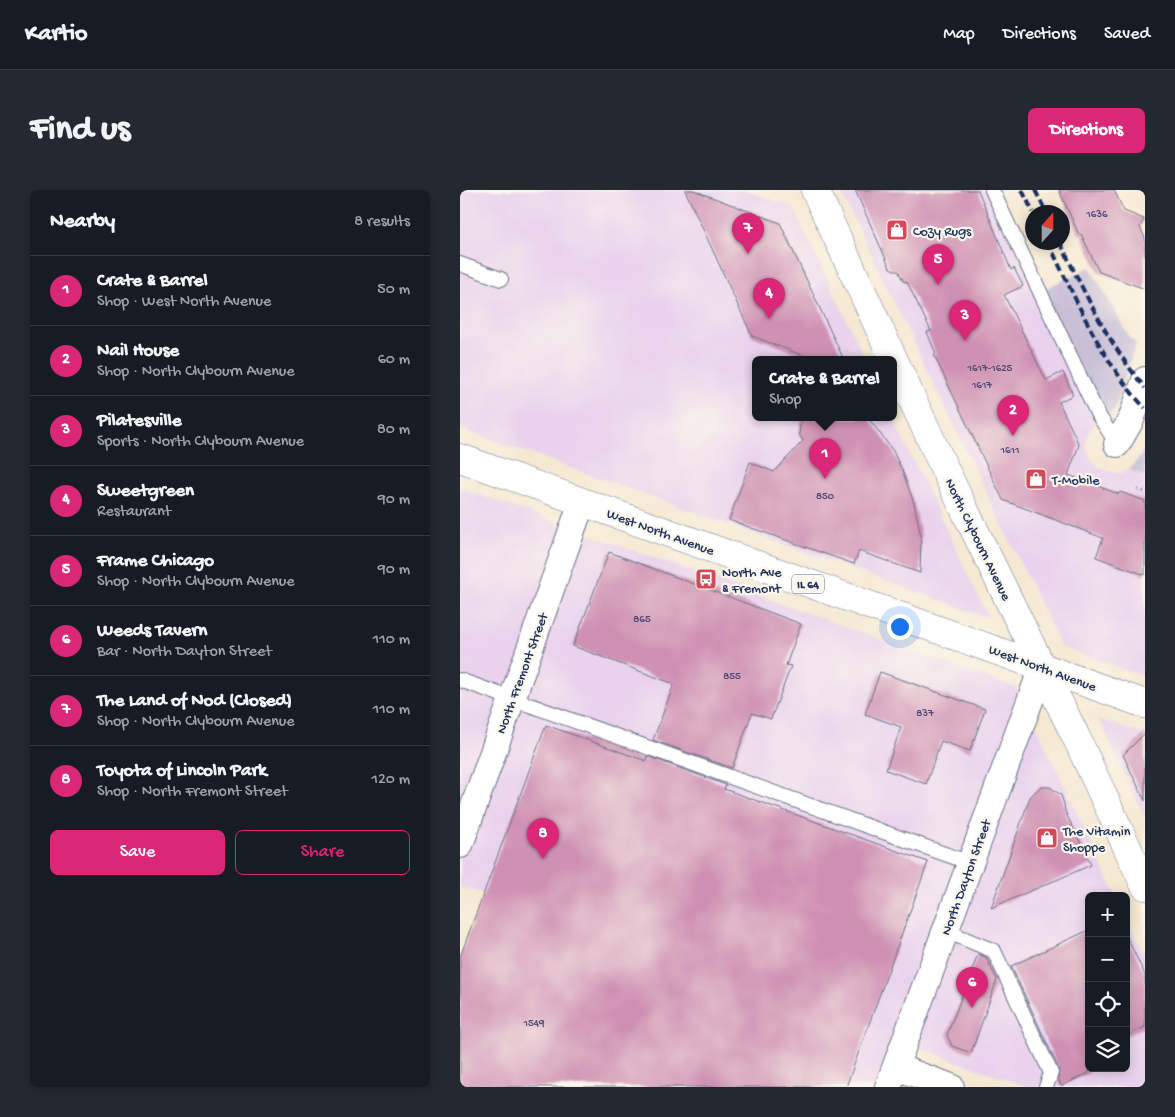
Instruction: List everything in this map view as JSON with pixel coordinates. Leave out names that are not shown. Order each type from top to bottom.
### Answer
[{"type":"main road","name":"North Clybourn Avenue","points":[[815,190],[892,356]]},
{"type":"main road","name":"North Clybourn Avenue","points":[[897,367],[946,472],[1080,746],[1145,886]]},
{"type":"main road","name":"West North Avenue","points":[[460,458],[1145,704]]},
{"type":"street","points":[[1117,444],[1131,420],[1145,380]]},
{"type":"street","name":"North Fremont Street","points":[[460,845],[582,502]]},
{"type":"street","name":"North Dayton Street","points":[[892,1077],[1042,668]]},
{"type":"street","points":[[892,1077],[951,1087]]},
{"type":"lane","points":[[992,190],[1097,413],[1117,444]]},
{"type":"lane","points":[[460,264],[501,279]]},
{"type":"lane","points":[[460,680],[970,864]]},
{"type":"lane","points":[[946,931],[994,951],[1051,1073],[1046,1087]]},
{"type":"path","points":[[1138,490],[1145,492]]},
{"type":"shaded area","points":[[460,190],[746,190],[793,207],[864,356],[752,356],[752,421],[894,421],[989,618],[460,428]]},
{"type":"shaded area","points":[[840,190],[992,190],[1101,419],[1090,429],[1087,438],[1086,448],[1092,460],[1099,468],[1110,472],[1121,473],[1129,469],[1145,476],[1145,677],[1061,647]]},
{"type":"shaded area","points":[[1090,267],[1129,337],[1136,344],[1115,409],[1101,419],[1040,291]]},
{"type":"shaded area","points":[[1145,445],[1145,476],[1129,469],[1141,456]]},
{"type":"shaded area","points":[[460,488],[1019,689],[1114,892],[1085,892],[1085,1072],[1130,1072],[1130,925],[1145,957],[1145,1087],[1028,1087],[893,1038],[875,1087],[584,1087],[634,948],[482,893],[460,888]]},
{"type":"shaded area","points":[[1098,719],[1145,735],[1145,818],[1105,731]]},
{"type":"building","points":[[685,190],[693,190],[780,223],[842,356],[804,356],[752,336]]},
{"type":"building","points":[[855,190],[978,190],[1011,270],[1014,268],[1023,286],[1004,295],[1046,380],[1063,372],[1073,395],[1059,402],[1079,445],[1068,475],[1119,494],[1120,492],[1145,501],[1145,575],[1096,557],[1103,538],[1003,500],[934,355],[936,354],[927,332],[931,331],[907,282],[903,281],[899,272],[890,268]]},
{"type":"building","points":[[1059,190],[1114,190],[1124,211],[1144,219],[1140,227],[1145,238],[1145,289],[1099,272],[1070,215],[1070,205],[1066,205]]},
{"type":"building","points":[[801,421],[870,421],[893,451],[914,503],[921,536],[920,573],[859,551],[854,564],[729,520],[750,462],[774,472],[803,441],[799,434]]},
{"type":"building","points":[[609,552],[801,624],[786,665],[791,666],[771,719],[752,713],[732,768],[653,740],[674,684],[573,646]]},
{"type":"building","points":[[880,672],[985,709],[970,751],[941,741],[926,784],[886,770],[901,727],[865,714]]},
{"type":"building","points":[[546,725],[646,761],[647,756],[726,785],[724,789],[928,862],[846,1087],[460,1087],[460,957]]},
{"type":"building","points":[[1145,733],[1145,801],[1123,755]]},
{"type":"building","name":"The Vitamin Shoppe","points":[[1040,787],[1050,787],[1061,795],[1065,811],[1091,865],[991,908],[1030,797]]},
{"type":"building","points":[[1085,932],[1085,1072],[1089,1073],[1061,1086],[1058,1079],[1059,1069],[1011,966]]},
{"type":"building","points":[[1130,943],[1145,975],[1145,1027],[1130,1034]]},
{"type":"building","points":[[978,954],[986,957],[997,980],[971,1053],[952,1046],[947,1035]]},
{"type":"railway","points":[[1022,190],[1030,205]]},
{"type":"railway","points":[[1035,190],[1042,205]]},
{"type":"railway","points":[[1052,250],[1102,350],[1129,390],[1145,408]]},
{"type":"railway","points":[[1064,250],[1108,336],[1145,388]]},
{"type":"place","name":"Cozy Rugs","points":[[897,230]]},
{"type":"place","name":"The Land of Nod (Closed)","points":[[748,254]]},
{"type":"place","name":"Frame Chicago","points":[[938,285]]},
{"type":"place","name":"Sweetgreen","points":[[769,319]]},
{"type":"place","name":"Pilatesville","points":[[965,341]]},
{"type":"place","name":"Nail House","points":[[1013,436]]},
{"type":"place","name":"Crate & Barrel","points":[[825,479]]},
{"type":"place","name":"T-Mobile","points":[[1036,479]]},
{"type":"place","name":"North Ave & Fremont","points":[[706,579]]},
{"type":"place","name":"The Vitamin Shoppe","points":[[1047,838]]},
{"type":"place","name":"Toyota of Lincoln Park","points":[[543,859]]},
{"type":"place","name":"Weeds Tavern","points":[[972,1008]]}]
